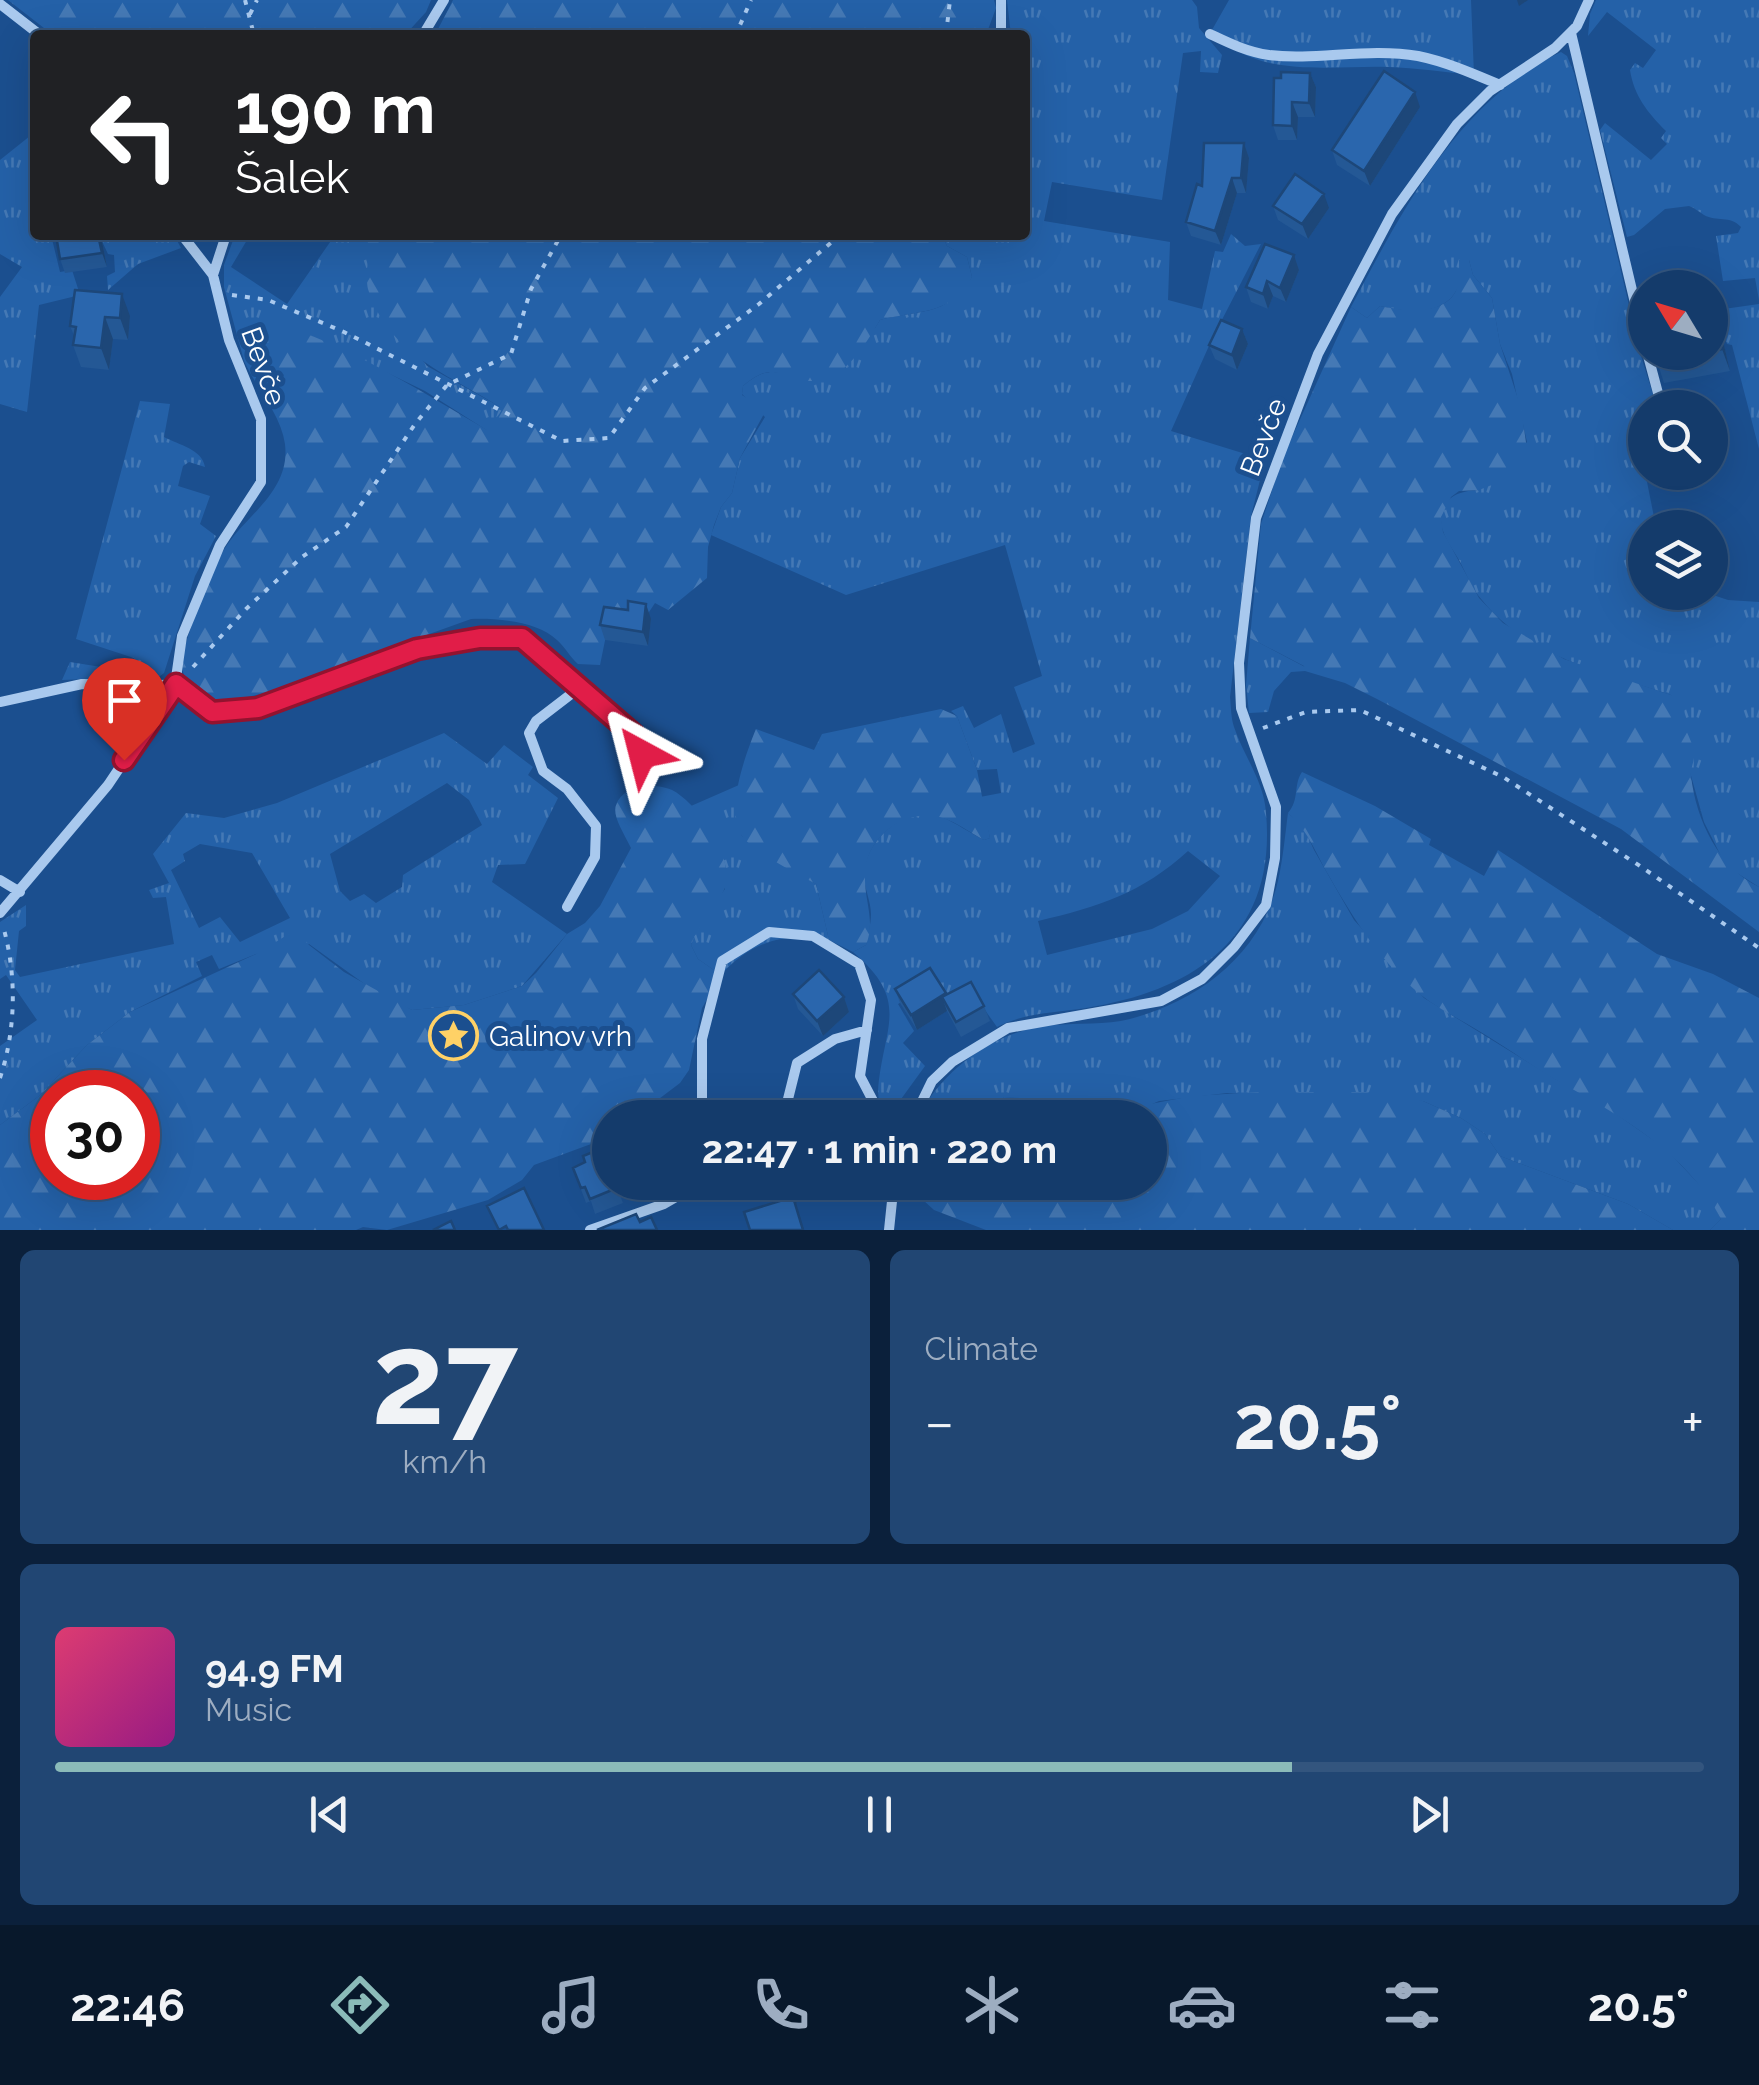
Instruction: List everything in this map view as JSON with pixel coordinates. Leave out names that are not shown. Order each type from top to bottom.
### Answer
[{"type":"street","points":[[426,30],[444,0]]},
{"type":"street","points":[[1001,30],[1002,0]]},
{"type":"street","name":"Bevče","points":[[923,1100],[942,1071],[1008,1028],[1161,1001],[1202,979],[1234,947],[1266,905],[1275,858],[1276,806],[1241,708],[1239,663],[1256,518],[1318,354],[1392,214],[1457,124],[1500,84],[1556,48],[1578,26],[1589,0]]},
{"type":"street","points":[[0,4],[34,30]]},
{"type":"street","points":[[1571,32],[1628,273]]},
{"type":"street","points":[[1210,34],[1239,48],[1270,56],[1358,52],[1418,56],[1500,84]]},
{"type":"street","name":"Bevče","points":[[176,684],[182,636],[220,546],[261,482],[261,419],[229,340],[213,275],[186,240]]},
{"type":"street","points":[[213,275],[224,240]]},
{"type":"street","points":[[0,702],[82,684],[176,684],[212,712],[258,708],[417,649],[480,638],[522,638],[634,735],[649,774]]},
{"type":"street","points":[[0,914],[108,785],[176,684]]},
{"type":"street","points":[[567,906],[595,858],[596,826],[567,790],[544,771],[529,733],[536,721],[579,688]]},
{"type":"street","points":[[0,880],[20,892]]},
{"type":"street","points":[[702,1100],[702,1039],[722,961],[770,932],[813,936],[859,964],[871,1000],[860,1076],[873,1100]]},
{"type":"street","points":[[788,1100],[796,1063],[835,1039],[867,1030]]},
{"type":"street","points":[[590,1230],[671,1200]]},
{"type":"street","points":[[889,1230],[892,1200]]},
{"type":"path","points":[[245,0],[253,30]]},
{"type":"path","points":[[249,16],[257,0]]},
{"type":"path","points":[[738,30],[750,0]]},
{"type":"path","points":[[947,30],[950,0]]},
{"type":"path","points":[[176,684],[246,609],[302,557],[346,527],[415,424],[447,385],[511,354],[531,289],[557,240]]},
{"type":"path","points":[[218,294],[268,300],[344,332],[562,441],[609,438],[645,388],[759,304],[834,240]]},
{"type":"path","points":[[1250,732],[1306,712],[1360,710],[1503,778],[1759,948]]},
{"type":"path","points":[[0,914],[11,952],[14,1006],[0,1078]]},
{"type":"green space","points":[[8,0],[431,0],[410,30],[47,30]]},
{"type":"green space","points":[[453,0],[994,0],[996,8],[988,30],[438,30]]},
{"type":"green space","points":[[1007,0],[1192,0],[1197,7],[1199,28],[1222,55],[1218,73],[1200,72],[1201,51],[1183,53],[1162,200],[1052,182],[1044,221],[1170,242],[1168,300],[1202,309],[1215,251],[1223,252],[1231,234],[1245,246],[1261,244],[1171,431],[1265,460],[1251,516],[1230,697],[1234,727],[1264,801],[1266,856],[1258,893],[1243,924],[1221,950],[1194,971],[1162,987],[1126,999],[1030,1016],[997,1027],[975,996],[953,1008],[935,983],[898,1004],[914,1031],[903,1043],[925,1066],[900,1100],[879,1100],[888,1001],[871,970],[853,952],[866,945],[870,926],[866,862],[880,837],[902,820],[915,816],[942,817],[984,840],[990,838],[980,797],[1001,793],[997,769],[977,770],[957,716],[951,711],[963,706],[974,728],[1001,714],[1013,753],[1035,744],[1014,687],[1042,676],[1005,545],[846,595],[711,535],[721,507],[732,493],[740,458],[765,417],[742,394],[743,386],[764,373],[788,374],[875,328],[880,320],[942,306],[972,277],[967,257],[947,246],[944,240],[1030,240],[1030,30],[1010,30]],"holes":[[[1188,851],[1220,876],[1188,911],[1152,929],[1047,955],[1038,921],[1136,888]]]},
{"type":"green space","points":[[1229,0],[1471,0],[1474,75],[1399,68],[1318,68],[1249,57],[1212,30]]},
{"type":"green space","points":[[1596,0],[1759,0],[1759,300],[1755,278],[1728,281],[1728,270],[1721,270],[1716,236],[1738,233],[1741,227],[1732,221],[1709,217],[1689,206],[1665,209],[1627,237],[1600,130],[1605,123],[1651,160],[1667,144],[1661,138],[1666,131],[1643,104],[1630,70],[1635,63],[1643,68],[1656,50],[1607,12],[1588,36]]},
{"type":"green space","points":[[1561,52],[1574,73],[1628,301],[1628,370],[1645,370],[1652,390],[1628,390],[1628,490],[1649,490],[1653,510],[1628,510],[1628,610],[1728,610],[1728,600],[1759,602],[1759,887],[1726,866],[1704,822],[1690,772],[1694,755],[1671,695],[1569,661],[1521,636],[1478,596],[1444,535],[1441,518],[1445,504],[1459,493],[1479,490],[1527,442],[1512,374],[1500,344],[1492,298],[1473,275],[1469,260],[1454,294],[1435,308],[1407,310],[1380,306],[1367,318],[1351,307],[1436,162],[1492,99],[1524,73]]},
{"type":"green space","points":[[30,136],[30,240],[52,240],[60,272],[72,270],[80,295],[39,305],[27,412],[0,404],[0,297],[22,267],[0,254],[0,160]]},
{"type":"green space","points":[[101,240],[177,240],[181,248],[138,264],[108,290],[107,276],[115,272],[114,255],[108,254]]},
{"type":"green space","points":[[233,240],[247,240],[231,267],[287,304],[332,240],[368,240],[368,288],[427,366],[504,409],[488,431],[425,391],[309,335],[267,336],[244,361],[224,287],[224,265]]},
{"type":"green space","points":[[367,240],[944,240],[947,246],[967,257],[972,277],[955,299],[944,305],[880,320],[852,360],[833,376],[810,381],[770,372],[743,386],[742,395],[766,410],[740,458],[732,493],[714,525],[708,547],[707,578],[668,610],[655,603],[647,615],[611,611],[600,665],[578,664],[557,640],[528,625],[471,619],[265,693],[213,705],[188,683],[183,654],[221,555],[273,491],[285,462],[279,422],[244,361],[267,336],[288,327],[315,337],[390,374],[487,430],[503,409],[424,361],[391,331],[368,289]]},
{"type":"green space","points":[[1459,260],[1469,260],[1473,275],[1492,298],[1500,344],[1521,408],[1530,470],[1479,490],[1459,491],[1451,497],[1441,517],[1443,532],[1479,598],[1503,623],[1564,659],[1671,695],[1685,707],[1685,727],[1694,753],[1691,776],[1698,809],[1721,855],[1759,887],[1759,932],[1621,829],[1345,683],[1305,671],[1304,666],[1250,638],[1261,524],[1283,457],[1351,307],[1367,318],[1380,306],[1413,310],[1436,307],[1453,295],[1459,282]]},
{"type":"green space","points":[[1759,304],[1759,449],[1732,345],[1728,344],[1728,308]]},
{"type":"green space","points":[[140,401],[170,404],[164,437],[195,452],[203,461],[205,467],[189,462],[183,466],[178,486],[210,496],[200,524],[216,536],[195,576],[164,673],[62,680],[70,662],[132,672],[134,658],[76,639]]},
{"type":"green space","points":[[1250,638],[1305,667],[1305,671],[1291,672],[1274,691],[1268,712],[1249,713],[1246,685]]},
{"type":"green space","points":[[941,709],[957,716],[977,770],[990,838],[984,840],[934,816],[909,818],[887,830],[867,862],[869,936],[866,945],[853,952],[829,940],[816,884],[777,863],[742,836],[735,813],[742,767],[756,729],[814,750],[822,734]]},
{"type":"green space","points":[[444,733],[487,764],[504,745],[533,767],[528,775],[558,798],[525,864],[498,865],[492,882],[567,934],[522,986],[464,1005],[412,1010],[380,995],[309,944],[256,954],[219,969],[212,955],[196,962],[202,976],[130,1012],[87,1045],[63,1070],[30,1070],[30,1103],[0,1125],[0,1046],[37,1020],[6,975],[0,979],[0,922],[26,905],[26,926],[19,931],[15,970],[20,977],[174,944],[166,897],[153,898],[149,890],[169,883],[153,854],[186,813],[224,818],[277,803]],"holes":[[[447,783],[469,800],[482,825],[403,875],[402,887],[376,903],[364,894],[350,901],[340,891],[330,854]],[[200,844],[252,853],[290,918],[240,942],[220,917],[199,928],[171,870],[185,861],[183,854]]]},
{"type":"green space","points":[[1302,772],[1375,806],[1431,839],[1429,845],[1484,876],[1498,850],[1657,954],[1713,974],[1759,998],[1759,1230],[1710,1230],[1721,1219],[1707,1195],[1670,1155],[1604,1107],[1435,1005],[1406,982],[1359,924],[1306,835],[1288,813]]},
{"type":"green space","points":[[640,784],[669,789],[683,797],[713,834],[727,878],[724,890],[691,945],[698,959],[721,975],[702,1008],[689,1070],[680,1083],[658,1100],[592,1100],[592,1144],[534,1165],[522,1180],[488,1200],[387,1230],[0,1230],[0,1125],[30,1103],[30,1200],[160,1200],[160,1070],[63,1070],[87,1045],[130,1012],[256,954],[297,929],[309,945],[344,972],[412,1010],[464,1005],[522,986],[567,934],[585,923],[600,906],[631,848],[615,811],[620,798]]},
{"type":"green space","points":[[739,785],[737,824],[742,836],[816,884],[829,940],[798,937],[770,942],[744,954],[721,975],[698,959],[691,945],[697,927],[725,889],[691,806]]},
{"type":"green space","points":[[1288,813],[1303,826],[1354,920],[1424,998],[1596,1100],[1666,1149],[1708,1194],[1721,1219],[1710,1230],[1673,1230],[1628,1204],[1500,1156],[1485,1134],[1423,1101],[1227,1093],[1167,1100],[1004,1097],[929,1100],[963,1063],[1015,1033],[1054,1025],[1130,1019],[1203,987],[1224,971],[1257,931],[1270,907],[1280,873]]},
{"type":"green space","points":[[1383,1092],[1423,1101],[1485,1134],[1500,1156],[1628,1204],[1673,1230],[986,1230],[934,1210],[923,1200],[1167,1200],[1167,1101],[1192,1096]]},
{"type":"green space","points":[[1004,1097],[1047,1100],[1003,1100]]},
{"type":"building","points":[[1384,71],[1415,92],[1364,171],[1332,150]]},
{"type":"building","points":[[1281,72],[1310,73],[1309,103],[1292,102],[1292,126],[1273,125],[1274,78],[1281,78]]},
{"type":"building","points":[[1204,143],[1244,143],[1241,178],[1232,178],[1215,231],[1186,222],[1197,184],[1202,186]]},
{"type":"building","points":[[1295,174],[1324,194],[1302,224],[1273,206]]},
{"type":"building","points":[[57,240],[99,240],[102,253],[60,259]]},
{"type":"building","points":[[1265,244],[1294,255],[1280,288],[1267,281],[1263,294],[1246,287]]},
{"type":"building","points":[[75,290],[122,294],[120,318],[105,317],[101,348],[73,345],[76,327],[70,326]]},
{"type":"building","points":[[1221,320],[1242,329],[1232,355],[1209,345]]},
{"type":"building","points":[[628,601],[646,604],[643,632],[600,625],[604,607],[628,610]]},
{"type":"building","points":[[930,968],[946,993],[911,1015],[895,989]]},
{"type":"building","points":[[819,970],[844,997],[817,1021],[793,994]]},
{"type":"building","points":[[971,982],[984,1006],[956,1022],[942,997]]},
{"type":"building","points":[[592,1152],[590,1199],[573,1168],[585,1162],[583,1156]]},
{"type":"building","points":[[524,1188],[544,1230],[508,1230],[506,1226],[499,1230],[487,1206]]},
{"type":"building","points":[[794,1200],[803,1230],[750,1230],[744,1212]]},
{"type":"building","points":[[636,1214],[640,1222],[651,1217],[657,1230],[597,1230]]},
{"type":"building","points":[[451,1221],[455,1230],[433,1230]]},
{"type":"place","name":"Galinov vrh","points":[[454,1036]]},
{"type":"route","points":[[124,760],[176,684],[212,712],[258,708],[417,649],[480,638],[522,638],[634,735],[642,754]]}]
